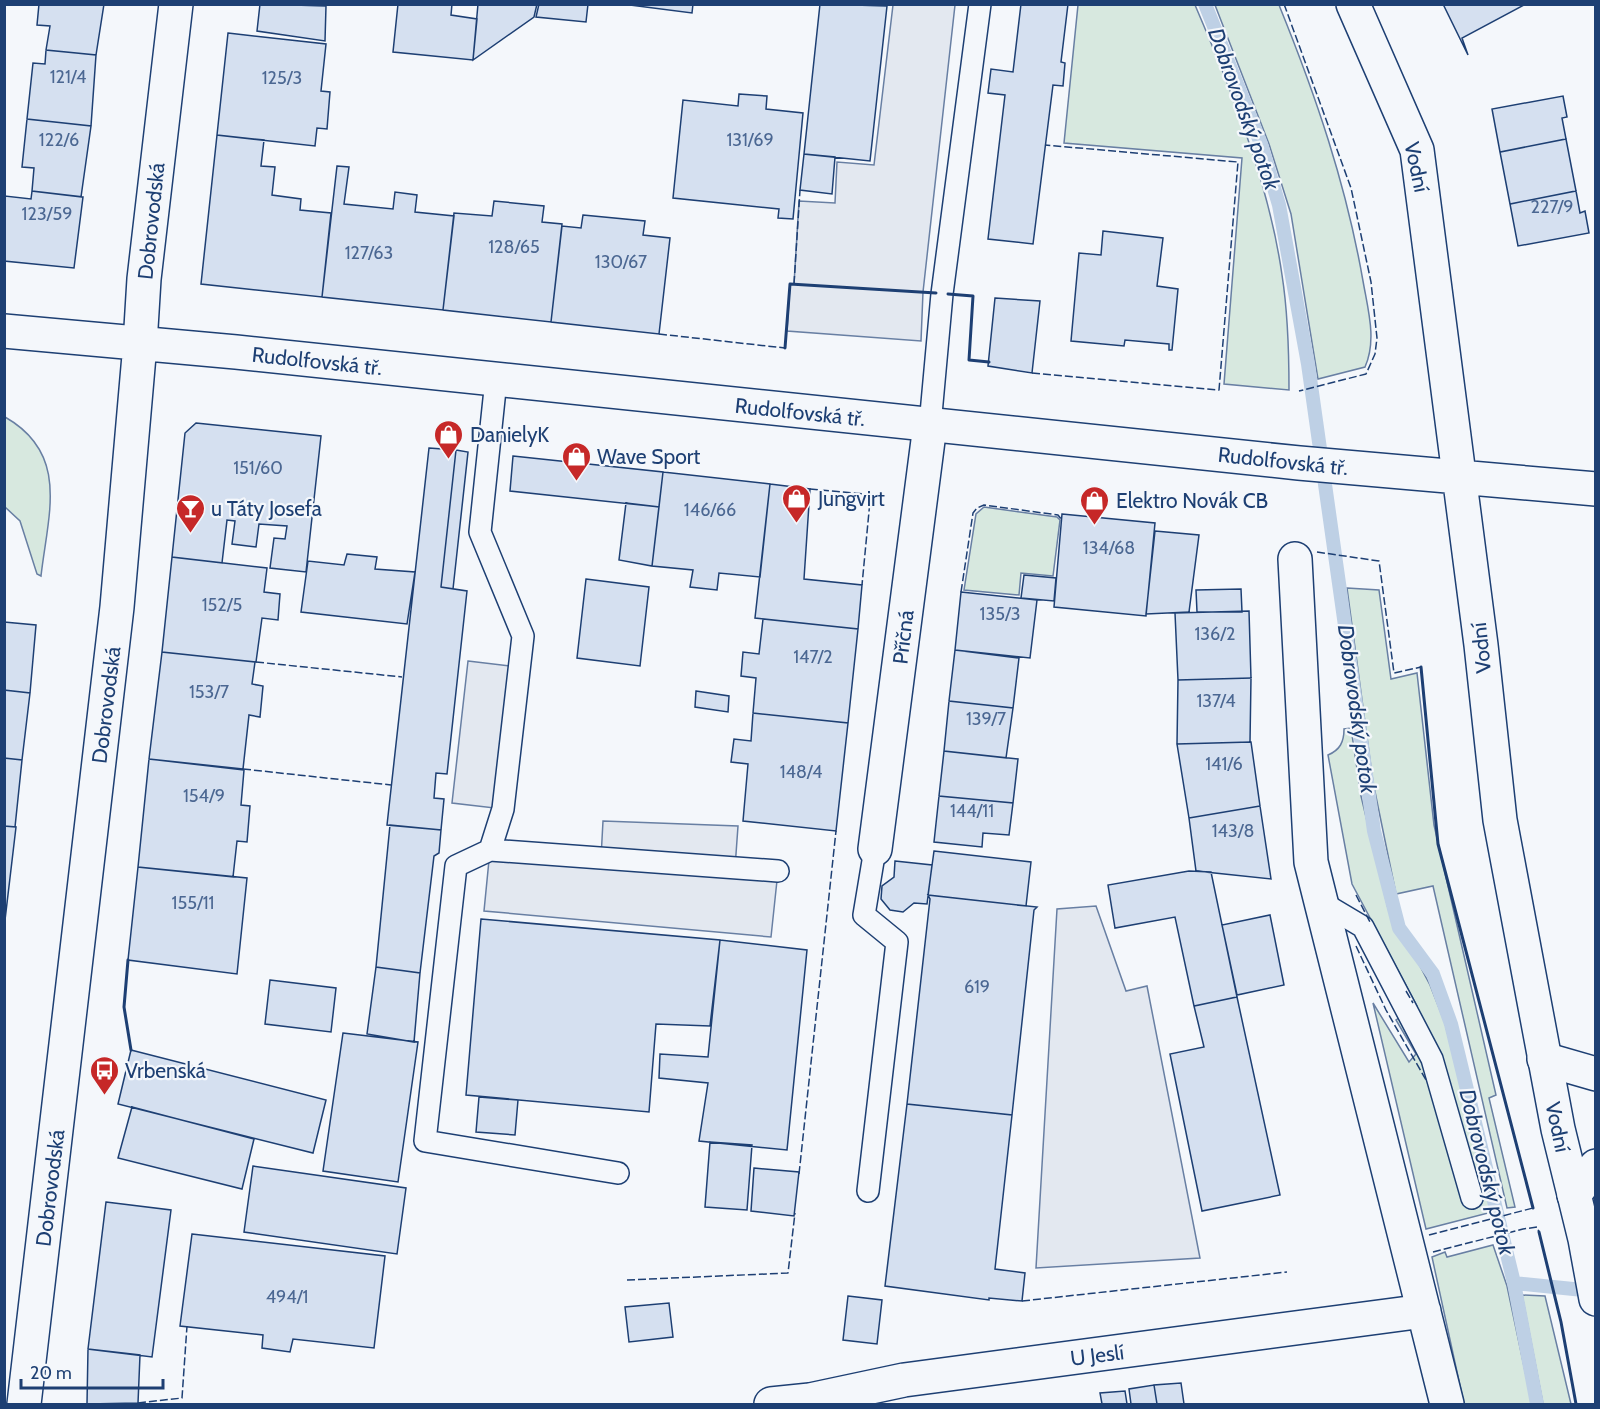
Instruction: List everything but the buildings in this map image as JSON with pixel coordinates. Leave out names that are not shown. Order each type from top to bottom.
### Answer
[{"type":"street","name":"Dobrovodská","points":[[24,1404],[117,607],[144,279],[176,4]]},
{"type":"street","name":"Vodní","points":[[1353,4],[1417,150],[1446,358],[1458,478],[1481,645],[1500,820],[1558,1129],[1585,1239],[1596,1299]]},
{"type":"street","name":"Rudolfovská tř.","points":[[4,331],[1377,470],[1596,489]]},
{"type":"street","name":"Příčná","points":[[875,849],[930,425]]},
{"type":"street","points":[[1295,559],[1311,862],[1447,1404]]},
{"type":"street","points":[[1544,1059],[1585,1073],[1596,1074]]},
{"type":"street","points":[[1574,1195],[1596,1166]]},
{"type":"street","name":"U Jeslí","points":[[771,1404],[810,1402],[904,1380],[1424,1311]]},
{"type":"lane","points":[[930,425],[942,294],[980,4]]},
{"type":"lane","points":[[490,850],[503,809],[523,636],[480,532],[496,380]]},
{"type":"lane","points":[[868,1191],[897,942],[864,915],[875,849]]},
{"type":"lane","points":[[618,1173],[425,1141],[456,866],[490,850],[778,872]]},
{"type":"lane","points":[[1321,902],[1363,927],[1432,1059],[1472,1198]]},
{"type":"shaded area","points":[[893,5],[955,5],[923,292],[921,341],[787,331],[790,284],[794,284],[799,201],[835,203],[837,162],[874,165]]},
{"type":"shaded area","points":[[1078,5],[1195,5],[1235,103],[1268,206],[1284,289],[1288,332],[1289,390],[1224,384],[1242,158],[1064,143]]},
{"type":"shaded area","points":[[1215,5],[1279,5],[1317,107],[1348,210],[1370,325],[1369,357],[1365,367],[1318,379],[1291,214],[1269,144]]},
{"type":"shaded area","points":[[5,417],[25,432],[39,449],[47,467],[50,508],[41,576],[37,574],[20,521],[5,507]]},
{"type":"shaded area","points":[[984,507],[1057,517],[1060,520],[1053,576],[1021,573],[1019,595],[964,590],[976,514]]},
{"type":"shaded area","points":[[1347,588],[1379,590],[1391,679],[1417,673],[1434,825],[1496,1095],[1489,1098],[1515,1207],[1507,1208],[1433,886],[1396,894],[1373,782]]},
{"type":"shaded area","points":[[468,661],[519,667],[503,809],[452,803]]},
{"type":"shaded area","points":[[1351,728],[1361,796],[1388,908],[1395,930],[1413,953],[1430,985],[1445,1023],[1492,1212],[1426,1229],[1373,1003],[1409,1062],[1416,1054],[1396,1020],[1417,1006],[1352,884],[1328,755],[1336,751],[1340,745],[1344,729]]},
{"type":"shaded area","points":[[603,821],[738,826],[735,868],[778,871],[771,937],[484,911],[490,850],[601,858]]},
{"type":"shaded area","points":[[1096,906],[1126,991],[1147,986],[1200,1258],[1036,1268],[1057,909]]},
{"type":"shaded area","points":[[1493,1245],[1507,1286],[1532,1404],[1464,1404],[1432,1257],[1445,1252],[1447,1257]]},
{"type":"shaded area","points":[[1522,1295],[1545,1296],[1571,1404],[1543,1404]]},
{"type":"waterway","name":"Dobrovodský potok","points":[[1205,4],[1261,144],[1279,205],[1308,364],[1374,831],[1399,928],[1433,974],[1451,1024],[1514,1283],[1537,1404]]},
{"type":"waterway","points":[[1514,1283],[1593,1291]]},
{"type":"fence","points":[[1284,4],[1351,188],[1371,282],[1377,338],[1375,354],[1366,374],[1299,391]]},
{"type":"fence","points":[[1032,373],[1219,390],[1238,162],[1045,145]]},
{"type":"fence","points":[[794,284],[800,190]]},
{"type":"fence","points":[[659,334],[785,348]]},
{"type":"fence","points":[[810,489],[864,494],[870,501],[862,585]]},
{"type":"fence","points":[[961,592],[973,513],[977,508],[984,505],[1058,515],[1062,520]]},
{"type":"fence","points":[[1317,552],[1379,561],[1394,673],[1421,667]]},
{"type":"fence","points":[[256,662],[402,677]]},
{"type":"fence","points":[[243,769],[391,785]]},
{"type":"fence","points":[[799,1174],[836,831]]},
{"type":"fence","points":[[1356,895],[1370,922]]},
{"type":"fence","points":[[1356,946],[1386,1010],[1426,1080]]},
{"type":"fence","points":[[1406,991],[1413,1003]]},
{"type":"fence","points":[[1429,1235],[1533,1208]]},
{"type":"fence","points":[[627,1280],[788,1273],[795,1213]]},
{"type":"fence","points":[[1433,1252],[1523,1229],[1537,1227],[1539,1232]]},
{"type":"fence","points":[[1022,1301],[1287,1272]]},
{"type":"fence","points":[[138,1403],[182,1398],[187,1326]]},
{"type":"wall","points":[[785,348],[790,284],[936,293]]},
{"type":"wall","points":[[948,294],[973,296],[969,360],[989,362]]},
{"type":"wall","points":[[1421,667],[1438,844],[1533,1208]]},
{"type":"wall","points":[[128,960],[124,1007],[131,1050]]},
{"type":"wall","points":[[1539,1232],[1561,1322],[1576,1404]]},
{"type":"place","name":"DanielyK","points":[[449,460]]},
{"type":"place","name":"Wave Sport","points":[[576,482]]},
{"type":"place","name":"Jungvirt","points":[[797,524]]},
{"type":"place","name":"Elektro Novák CB","points":[[1095,526]]},
{"type":"place","name":"u Táty Josefa","points":[[190,534]]},
{"type":"place","name":"Vrbenská","points":[[104,1096]]}]
